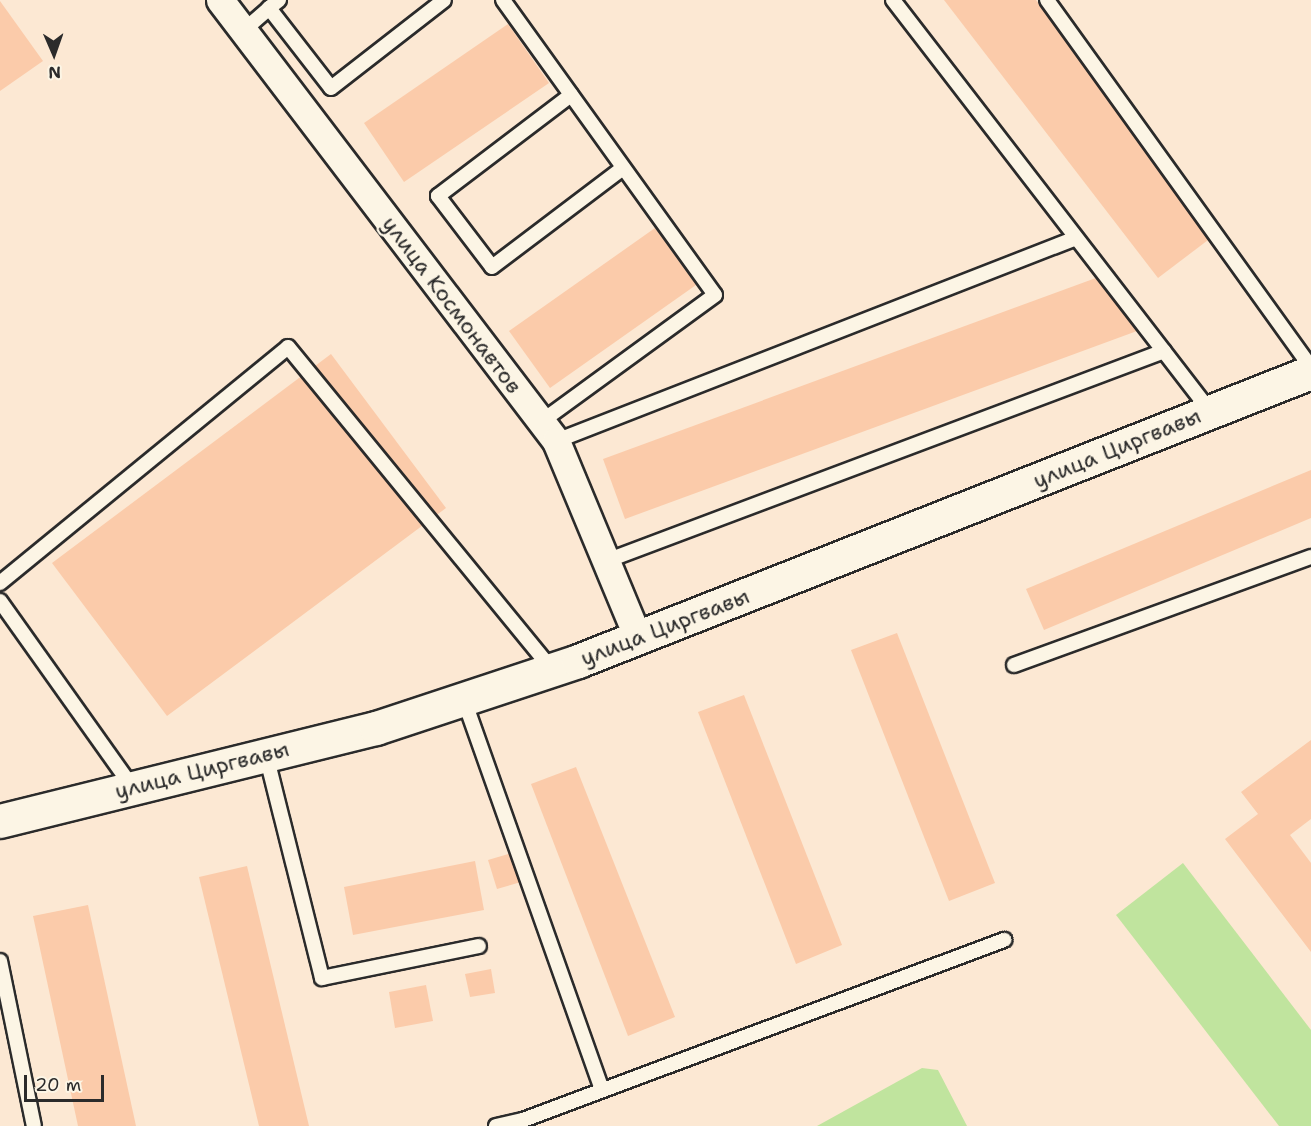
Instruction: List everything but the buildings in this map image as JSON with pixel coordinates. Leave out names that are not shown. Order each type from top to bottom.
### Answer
[{"type":"main road","name":"улица Циргвавы","points":[[0,821],[266,753],[376,728],[553,670],[1311,370]]},
{"type":"street","name":"улица Космонавтов","points":[[220,0],[548,431],[638,638]]},
{"type":"lane","points":[[243,31],[274,4],[331,88],[444,0]]},
{"type":"lane","points":[[503,0],[715,295],[548,431]]},
{"type":"lane","points":[[893,0],[1210,411]]},
{"type":"lane","points":[[1047,0],[1311,370]]},
{"type":"lane","points":[[571,95],[438,196],[492,267],[623,168]]},
{"type":"lane","points":[[548,431],[1076,238]]},
{"type":"lane","points":[[0,583],[288,347],[553,670]]},
{"type":"lane","points":[[606,561],[1164,351]]},
{"type":"lane","points":[[1014,665],[1311,557]]},
{"type":"lane","points":[[0,601],[132,787]]},
{"type":"lane","points":[[464,700],[602,1090]]},
{"type":"lane","points":[[266,753],[322,978],[479,946]]},
{"type":"lane","points":[[496,1126],[602,1090],[1004,940]]},
{"type":"lane","points":[[0,961],[34,1126]]},
{"type":"green space","points":[[1183,863],[1311,1030],[1311,1126],[1279,1126],[1116,915]]},
{"type":"green space","points":[[922,1068],[938,1070],[967,1126],[817,1126]]}]
